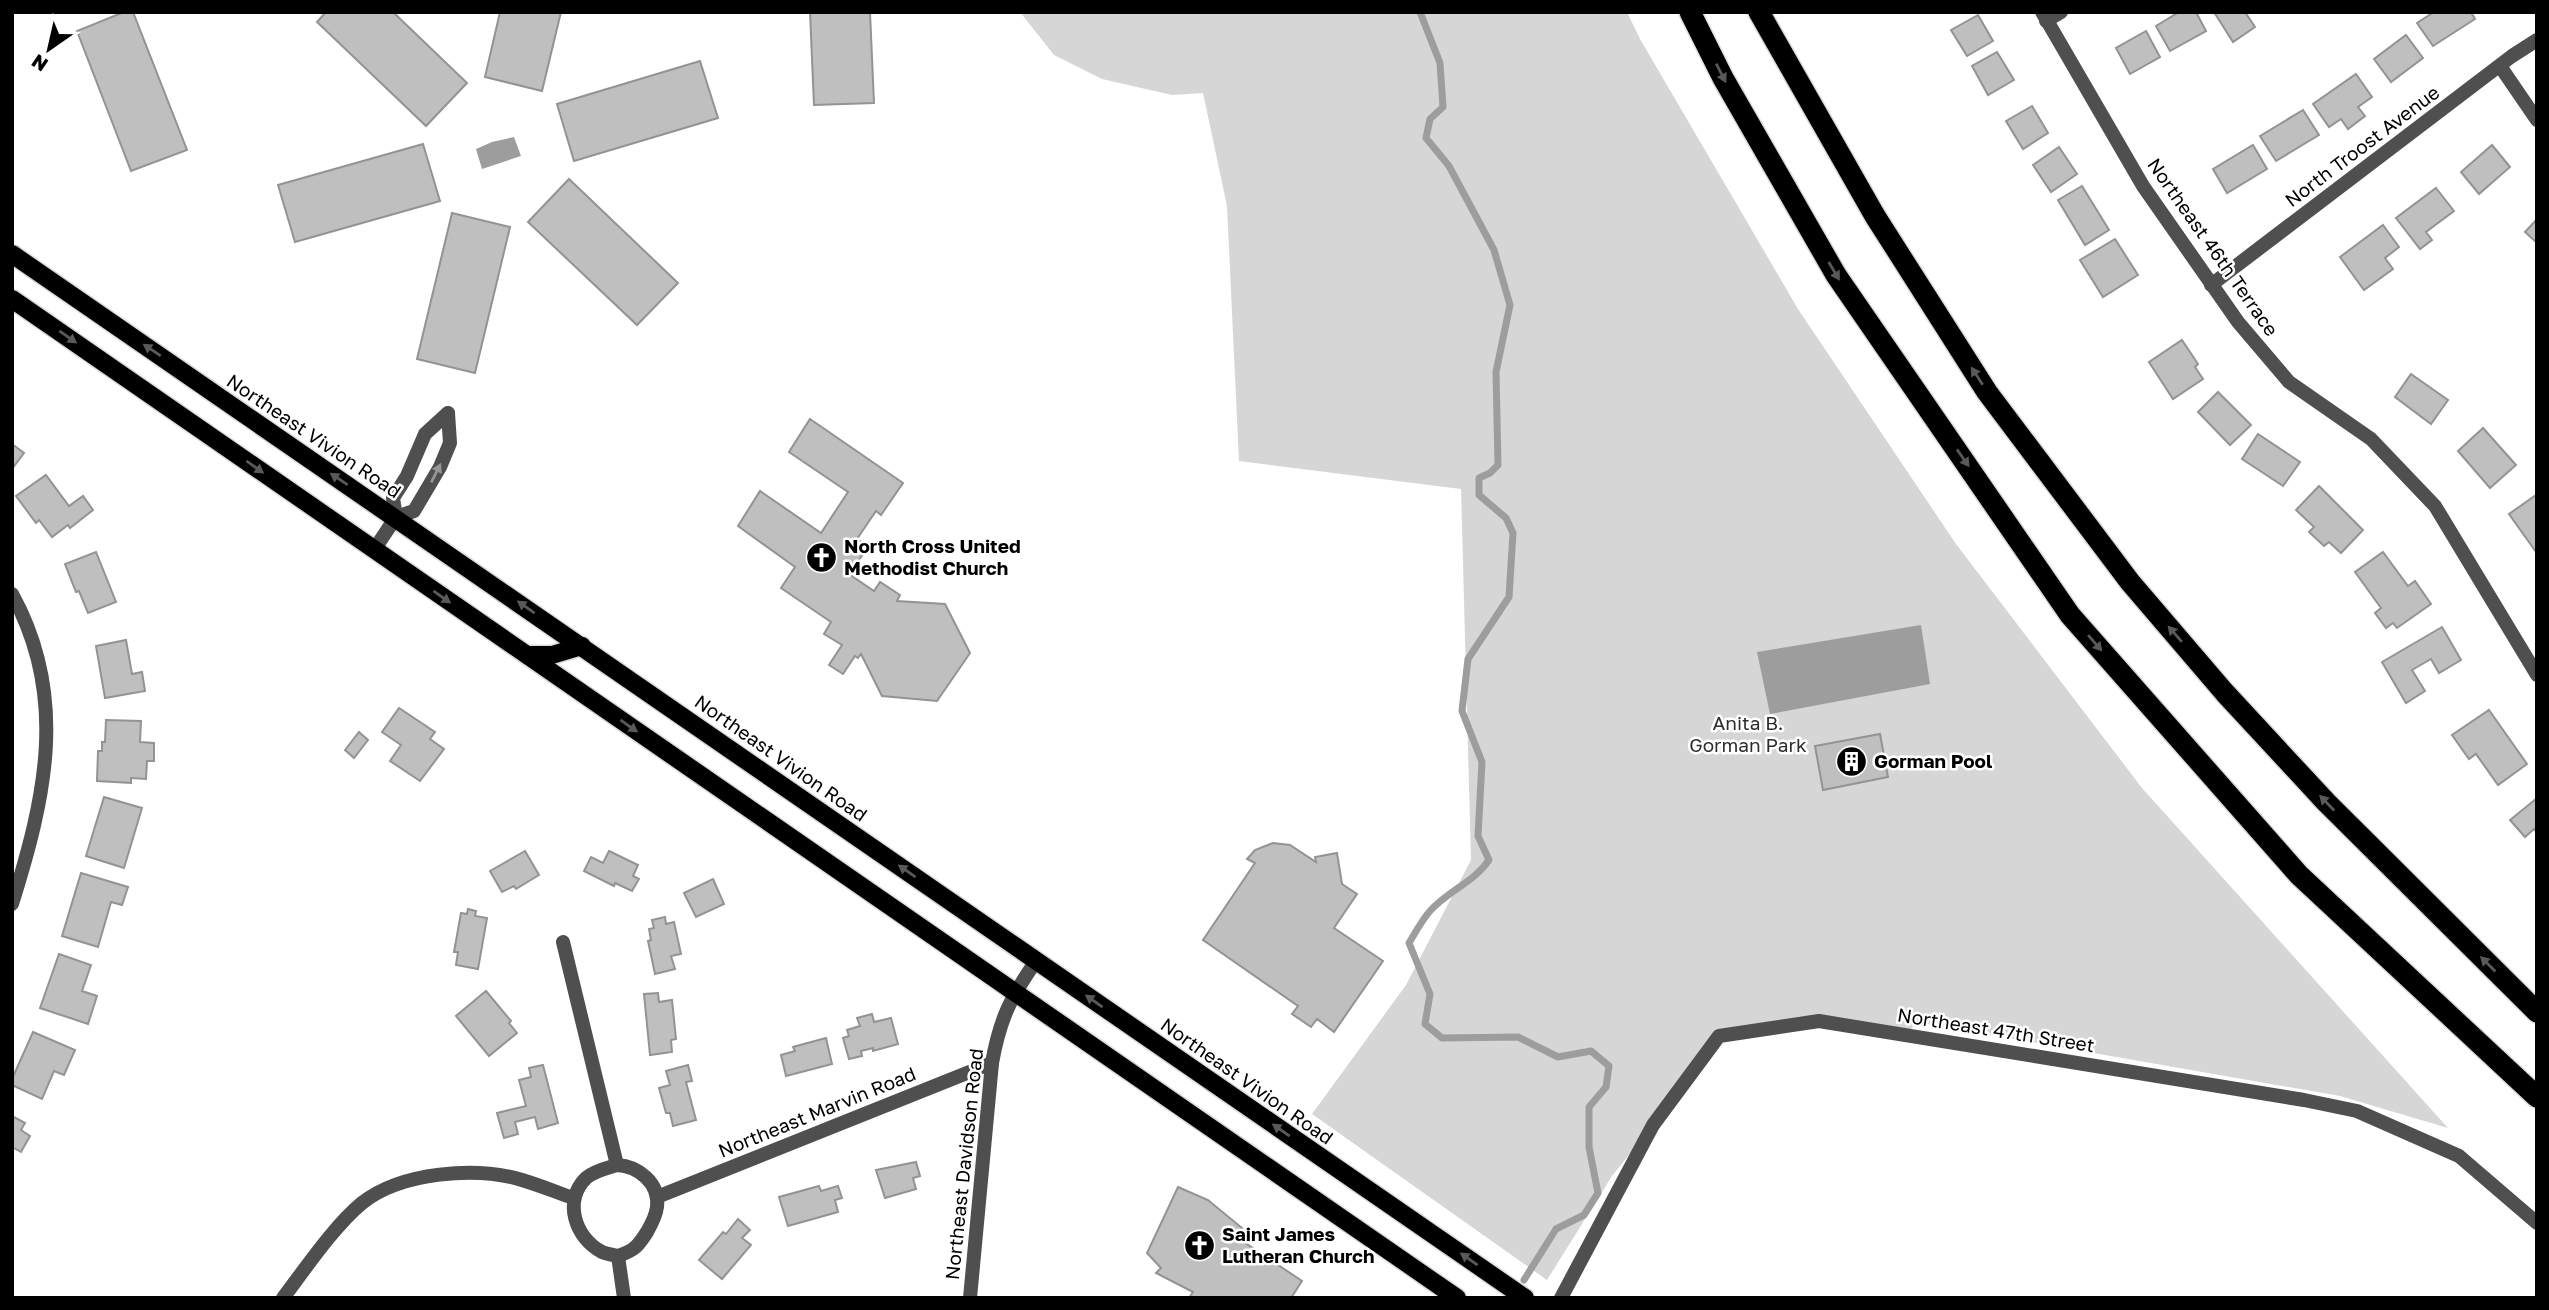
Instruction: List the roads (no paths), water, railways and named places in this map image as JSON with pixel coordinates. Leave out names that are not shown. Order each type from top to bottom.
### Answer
[{"type":"highway","points":[[1690,12],[1723,78],[1836,275],[2070,615],[2299,874],[2537,1097]]},
{"type":"highway","points":[[1759,12],[1875,216],[1987,392],[2130,582],[2225,693],[2326,802],[2537,1012]]},
{"type":"main road","name":"Northeast Vivion Road","points":[[12,254],[1525,1298]]},
{"type":"main road","points":[[12,299],[1457,1298]]},
{"type":"main road","points":[[527,655],[552,655],[582,646]]},
{"type":"street","points":[[2044,17],[2061,12]]},
{"type":"street","name":"Northeast 46th Terrace","points":[[2044,17],[2143,186],[2238,322],[2289,382],[2371,439],[2435,506],[2537,674]]},
{"type":"street","name":"North Troost Avenue","points":[[2211,285],[2537,40]]},
{"type":"street","points":[[2500,66],[2537,120]]},
{"type":"street","points":[[374,550],[396,517],[414,511],[439,467],[450,443],[448,413],[425,434],[404,482],[393,498],[396,517]]},
{"type":"street","points":[[12,594],[27,624],[40,666],[46,695],[48,740],[30,845],[12,904]]},
{"type":"street","points":[[563,942],[617,1166]]},
{"type":"street","name":"Northeast Davidson Road","points":[[970,1298],[992,1063],[1005,1010],[1036,961]]},
{"type":"street","name":"Northeast 47th Street","points":[[1561,1298],[1653,1125],[1719,1036],[1819,1021],[2304,1100],[2357,1111],[2459,1156],[2537,1223]]},
{"type":"street","name":"Northeast Marvin Road","points":[[657,1197],[992,1063]]},
{"type":"street","points":[[617,1166],[638,1170],[651,1182],[657,1197],[657,1209],[642,1240],[634,1249],[618,1256],[601,1251],[584,1235],[573,1215],[573,1198],[587,1177],[617,1166]]},
{"type":"street","points":[[284,1298],[327,1241],[361,1204],[402,1182],[432,1176],[491,1174],[520,1179],[573,1198]]},
{"type":"street","points":[[618,1256],[624,1298]]},
{"type":"waterway","points":[[1420,12],[1440,63],[1443,107],[1430,119],[1426,138],[1449,166],[1494,250],[1510,305],[1496,372],[1498,465],[1479,478],[1479,495],[1506,518],[1513,533],[1509,597],[1468,659],[1462,711],[1482,762],[1478,836],[1489,860],[1483,868],[1430,911],[1409,943],[1430,994],[1425,1024],[1442,1038],[1518,1037],[1558,1057],[1591,1051],[1609,1066],[1606,1087],[1589,1107],[1589,1147],[1598,1193],[1584,1215],[1556,1229],[1524,1280]]},
{"type":"place","name":"North Cross United Methodist Church","points":[[821,557]]},
{"type":"place","name":"Gorman Pool","points":[[1851,761]]},
{"type":"place","name":"Saint James Lutheran Church","points":[[1199,1245]]},
{"type":"park label","name":"Anita B. Gorman Park","points":[[1748,734]]}]
